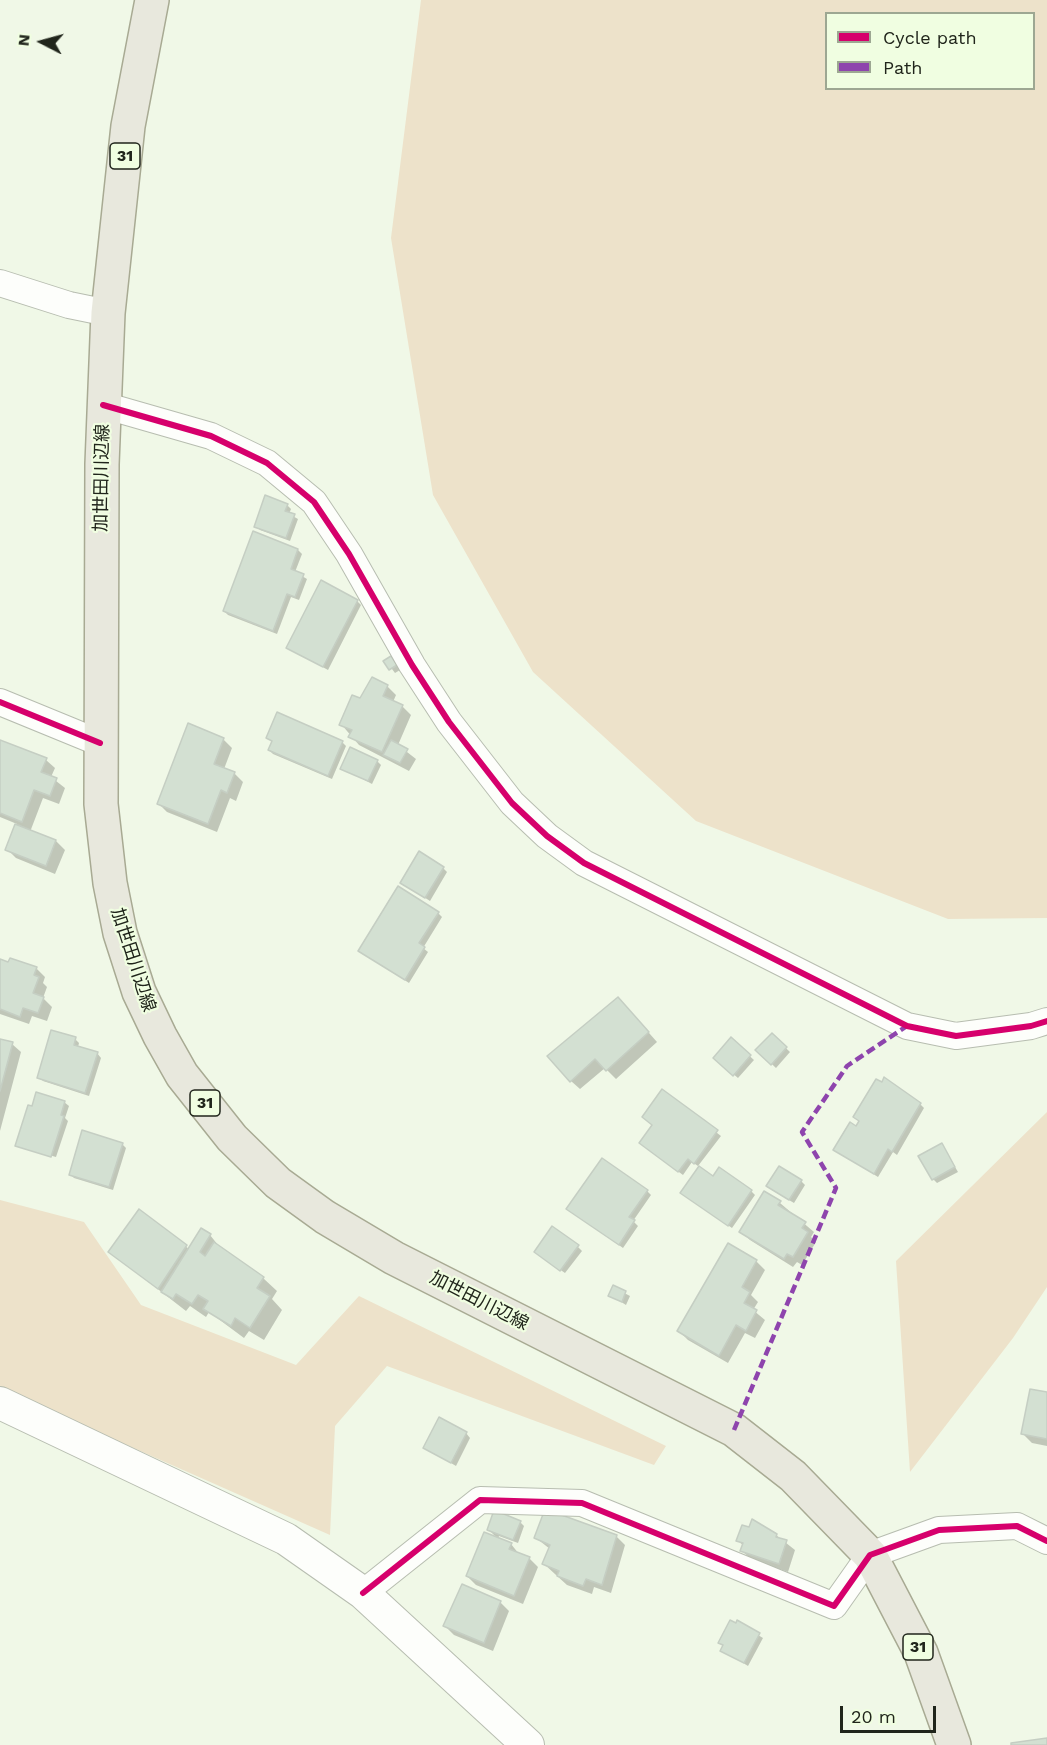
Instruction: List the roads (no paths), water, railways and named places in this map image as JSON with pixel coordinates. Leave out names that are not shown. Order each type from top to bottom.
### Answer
[{"type":"main road","name":"加世田川辺線","points":[[152,0],[128,126],[108,313],[103,405],[101,804],[110,883],[120,933],[139,992],[182,1075],[232,1138],[278,1183],[325,1216],[394,1258],[734,1430],[793,1476],[870,1555],[921,1653],[954,1745]]},
{"type":"street","points":[[0,283],[108,313]]},
{"type":"street","points":[[103,405],[211,435],[267,463],[314,502],[350,554],[412,665],[449,722],[512,803],[546,836],[584,863],[907,1026],[956,1036],[1031,1026],[1047,1021]]},
{"type":"street","points":[[0,702],[100,743]]},
{"type":"street","points":[[0,1403],[286,1539],[363,1593],[528,1745]]},
{"type":"street","points":[[363,1593],[480,1500],[582,1503],[834,1606],[870,1555],[939,1530],[1017,1526],[1047,1541]]}]
